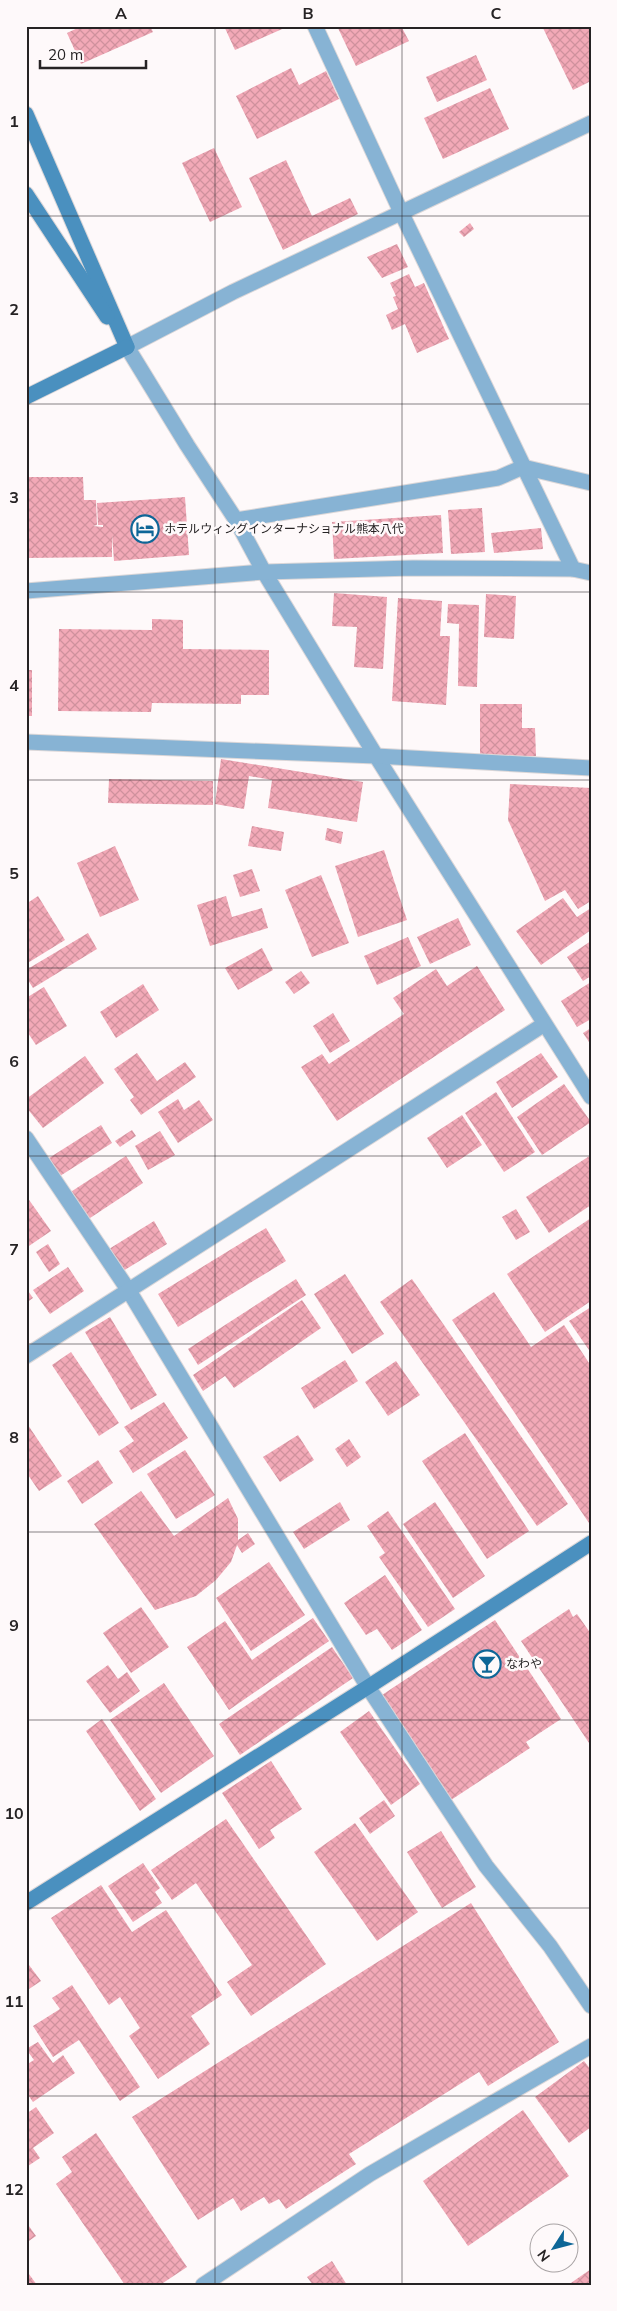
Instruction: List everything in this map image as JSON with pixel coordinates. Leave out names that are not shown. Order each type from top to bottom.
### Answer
[{"type":"street","points":[[315,26],[401,212],[573,569]]},
{"type":"street","points":[[26,114],[127,347]]},
{"type":"street","points":[[26,397],[234,292],[591,123]]},
{"type":"street","points":[[26,194],[127,347],[186,445],[236,520],[264,572],[376,756],[543,1025],[591,1098]]},
{"type":"street","points":[[236,520],[498,478],[524,467],[591,483]]},
{"type":"street","points":[[26,591],[264,572],[413,568],[573,569],[591,573]]},
{"type":"street","points":[[26,742],[376,756],[591,768]]},
{"type":"street","points":[[26,1356],[543,1025]]},
{"type":"street","points":[[26,1138],[129,1291],[368,1687],[486,1866],[550,1946],[591,2006]]},
{"type":"street","points":[[26,1903],[368,1687],[591,1543]]},
{"type":"street","points":[[203,2285],[370,2174],[591,2046]]},
{"type":"building","points":[[82,26],[150,26],[153,32],[81,64],[67,33]]},
{"type":"building","points":[[224,26],[289,26],[235,50]]},
{"type":"building","points":[[337,26],[401,26],[409,41],[356,66]]},
{"type":"building","points":[[542,26],[590,26],[591,81],[573,90]]},
{"type":"building","points":[[476,55],[487,80],[437,102],[426,77]]},
{"type":"building","points":[[291,68],[299,85],[326,71],[339,99],[257,139],[236,96]]},
{"type":"building","points":[[490,88],[509,129],[443,159],[424,118]]},
{"type":"building","points":[[214,148],[242,207],[210,222],[182,163]]},
{"type":"building","points":[[286,160],[312,216],[350,198],[358,214],[283,250],[249,178]]},
{"type":"building","points":[[470,223],[474,229],[464,237],[459,232]]},
{"type":"building","points":[[397,244],[408,267],[382,278],[367,257]]},
{"type":"building","points":[[409,274],[415,287],[424,283],[449,339],[417,353],[405,324],[392,330],[386,315],[398,309],[393,297],[396,296],[390,283]]},
{"type":"building","points":[[26,477],[83,477],[84,500],[96,500],[97,525],[93,526],[103,527],[103,525],[98,525],[97,503],[185,497],[189,555],[114,561],[112,535],[112,557],[26,558]]},
{"type":"building","points":[[482,508],[485,552],[451,554],[448,510]]},
{"type":"building","points":[[441,515],[443,553],[334,559],[332,522]]},
{"type":"building","points":[[541,528],[543,549],[494,553],[491,533]]},
{"type":"building","points":[[334,593],[387,597],[383,669],[354,667],[357,627],[332,626]]},
{"type":"building","points":[[486,594],[516,596],[514,639],[484,637]]},
{"type":"building","points":[[398,598],[442,601],[440,636],[450,636],[446,705],[392,701]]},
{"type":"building","points":[[448,604],[479,605],[477,687],[458,686],[459,624],[447,623]]},
{"type":"building","points":[[152,619],[183,620],[183,649],[269,650],[269,695],[241,695],[241,704],[152,703],[151,712],[58,711],[59,629],[152,630]]},
{"type":"building","points":[[26,670],[32,670],[32,716],[26,716]]},
{"type":"building","points":[[480,704],[522,704],[522,728],[535,728],[536,756],[480,757]]},
{"type":"building","points":[[221,759],[363,782],[357,822],[268,808],[272,780],[249,776],[244,809],[215,804]]},
{"type":"building","points":[[109,779],[213,781],[213,805],[108,803]]},
{"type":"building","points":[[510,784],[591,788],[591,901],[578,909],[565,890],[545,901],[508,820]]},
{"type":"building","points":[[252,826],[284,832],[281,851],[248,846]]},
{"type":"building","points":[[327,828],[343,832],[341,844],[325,840]]},
{"type":"building","points":[[115,846],[139,900],[100,917],[77,863]]},
{"type":"building","points":[[384,850],[407,920],[358,937],[335,866]]},
{"type":"building","points":[[252,869],[260,891],[240,897],[233,875]]},
{"type":"building","points":[[321,875],[349,943],[312,957],[285,890]]},
{"type":"building","points":[[38,896],[65,940],[26,964],[26,904]]},
{"type":"building","points":[[226,896],[232,917],[262,908],[268,928],[210,946],[197,905]]},
{"type":"building","points":[[563,898],[577,917],[591,908],[591,930],[541,965],[516,931]]},
{"type":"building","points":[[458,918],[471,945],[430,964],[417,937]]},
{"type":"building","points":[[88,933],[97,949],[33,988],[26,977],[26,970]]},
{"type":"building","points":[[408,937],[421,966],[377,985],[364,956]]},
{"type":"building","points":[[591,941],[591,976],[583,981],[567,957]]},
{"type":"building","points":[[262,948],[273,970],[238,990],[225,968]]},
{"type":"building","points":[[477,966],[505,1010],[337,1121],[301,1067],[322,1054],[329,1064],[404,1014],[393,998],[436,969],[447,986]]},
{"type":"building","points":[[301,971],[310,983],[294,994],[285,982]]},
{"type":"building","points":[[591,982],[591,1019],[577,1027],[561,1001]]},
{"type":"building","points":[[143,984],[159,1010],[116,1038],[100,1012]]},
{"type":"building","points":[[44,987],[67,1026],[36,1045],[26,1030],[26,998]]},
{"type":"building","points":[[333,1013],[350,1041],[330,1053],[313,1026]]},
{"type":"building","points":[[591,1028],[591,1045],[583,1033]]},
{"type":"building","points":[[137,1053],[157,1081],[185,1062],[196,1077],[141,1115],[130,1100],[134,1097],[114,1069]]},
{"type":"building","points":[[541,1053],[558,1077],[512,1108],[496,1082]]},
{"type":"building","points":[[85,1056],[104,1083],[43,1128],[26,1107],[26,1099]]},
{"type":"building","points":[[564,1084],[591,1122],[542,1155],[517,1117]]},
{"type":"building","points":[[496,1092],[535,1152],[504,1172],[465,1113]]},
{"type":"building","points":[[178,1099],[184,1110],[199,1100],[213,1120],[178,1143],[158,1112]]},
{"type":"building","points":[[462,1115],[482,1145],[447,1168],[427,1138]]},
{"type":"building","points":[[101,1125],[112,1143],[60,1176],[49,1158]]},
{"type":"building","points":[[132,1130],[136,1136],[120,1147],[115,1141]]},
{"type":"building","points":[[160,1131],[175,1155],[148,1170],[135,1146]]},
{"type":"building","points":[[591,1155],[591,1205],[549,1233],[526,1197]]},
{"type":"building","points":[[126,1156],[143,1183],[87,1220],[69,1193]]},
{"type":"building","points":[[26,1198],[51,1231],[26,1248]]},
{"type":"building","points":[[516,1209],[530,1232],[516,1240],[502,1217]]},
{"type":"building","points":[[591,1218],[591,1301],[545,1332],[507,1274]]},
{"type":"building","points":[[154,1221],[167,1244],[123,1271],[109,1249]]},
{"type":"building","points":[[266,1228],[286,1261],[178,1327],[158,1294]]},
{"type":"building","points":[[48,1244],[60,1264],[49,1272],[36,1252]]},
{"type":"building","points":[[68,1267],[84,1291],[50,1314],[33,1290]]},
{"type":"building","points":[[345,1274],[384,1334],[352,1354],[314,1294]]},
{"type":"building","points":[[296,1279],[306,1295],[198,1365],[188,1349]]},
{"type":"building","points":[[412,1279],[568,1504],[537,1526],[380,1302]]},
{"type":"building","points":[[26,1288],[33,1298],[26,1303]]},
{"type":"building","points":[[494,1292],[531,1347],[564,1325],[591,1366],[591,1526],[452,1320]]},
{"type":"building","points":[[302,1300],[321,1328],[234,1388],[225,1376],[203,1391],[193,1375]]},
{"type":"building","points":[[591,1307],[591,1353],[569,1321]]},
{"type":"building","points":[[110,1317],[157,1395],[131,1410],[85,1332]]},
{"type":"building","points":[[71,1352],[119,1423],[99,1436],[52,1365]]},
{"type":"building","points":[[345,1360],[358,1381],[314,1409],[301,1388]]},
{"type":"building","points":[[396,1361],[420,1395],[388,1416],[365,1382]]},
{"type":"building","points":[[164,1402],[188,1438],[133,1473],[119,1451],[134,1441],[124,1427]]},
{"type":"building","points":[[26,1422],[62,1476],[39,1491],[26,1472]]},
{"type":"building","points":[[465,1433],[529,1531],[487,1559],[422,1461]]},
{"type":"building","points":[[298,1435],[314,1460],[280,1482],[263,1457]]},
{"type":"building","points":[[349,1439],[361,1457],[347,1467],[335,1449]]},
{"type":"building","points":[[185,1450],[215,1495],[176,1519],[147,1474]]},
{"type":"building","points":[[98,1460],[113,1483],[82,1504],[67,1481]]},
{"type":"building","points":[[141,1491],[174,1536],[228,1498],[238,1519],[238,1540],[248,1533],[255,1544],[242,1553],[237,1545],[231,1562],[216,1580],[196,1596],[155,1610],[94,1524]]},
{"type":"building","points":[[340,1502],[350,1520],[304,1549],[293,1532]]},
{"type":"building","points":[[435,1502],[485,1576],[453,1598],[403,1524]]},
{"type":"building","points":[[388,1511],[455,1609],[428,1627],[379,1557],[385,1553],[367,1526]]},
{"type":"building","points":[[269,1562],[305,1615],[251,1651],[216,1598]]},
{"type":"building","points":[[385,1575],[422,1630],[392,1650],[377,1629],[366,1635],[344,1603]]},
{"type":"building","points":[[141,1607],[169,1647],[131,1673],[103,1633]]},
{"type":"building","points":[[569,1609],[573,1617],[577,1614],[591,1634],[591,1746],[521,1641]]},
{"type":"building","points":[[313,1618],[329,1641],[229,1710],[187,1647],[225,1621],[252,1660]]},
{"type":"building","points":[[495,1620],[561,1719],[526,1742],[530,1748],[451,1800],[382,1695]]},
{"type":"building","points":[[332,1647],[353,1678],[240,1755],[219,1724]]},
{"type":"building","points":[[108,1665],[118,1679],[127,1672],[140,1691],[110,1713],[86,1681]]},
{"type":"building","points":[[164,1683],[214,1756],[161,1793],[110,1720]]},
{"type":"building","points":[[369,1711],[420,1784],[391,1805],[340,1732]]},
{"type":"building","points":[[102,1719],[156,1799],[140,1811],[86,1731]]},
{"type":"building","points":[[271,1761],[302,1809],[270,1830],[275,1838],[259,1849],[222,1793]]},
{"type":"building","points":[[384,1800],[395,1816],[370,1834],[359,1818]]},
{"type":"building","points":[[226,1819],[326,1964],[251,2016],[227,1982],[252,1965],[196,1883],[172,1900],[151,1870]]},
{"type":"building","points":[[355,1823],[418,1912],[377,1941],[314,1852]]},
{"type":"building","points":[[441,1831],[476,1887],[442,1908],[407,1852]]},
{"type":"building","points":[[143,1863],[160,1888],[155,1892],[162,1903],[133,1922],[108,1886]]},
{"type":"building","points":[[101,1885],[132,1932],[166,1910],[222,1995],[191,2016],[210,2044],[158,2079],[129,2036],[140,2028],[120,1997],[109,2005],[51,1918]]},
{"type":"building","points":[[471,1903],[559,2042],[488,2086],[479,2072],[349,2154],[356,2164],[286,2209],[279,2199],[269,2204],[264,2197],[241,2211],[233,2198],[198,2220],[132,2117]]},
{"type":"building","points":[[26,1961],[41,1981],[26,1991]]},
{"type":"building","points":[[72,1985],[140,2087],[120,2101],[79,2040],[53,2057],[33,2026],[60,2009],[52,1998]]},
{"type":"building","points":[[38,2042],[53,2063],[63,2055],[75,2073],[33,2102],[26,2092],[26,2065],[34,2060],[26,2049]]},
{"type":"building","points":[[584,2061],[591,2070],[591,2127],[569,2143],[535,2097]]},
{"type":"building","points":[[36,2107],[54,2133],[33,2148],[40,2158],[28,2166],[26,2114]]},
{"type":"building","points":[[523,2110],[569,2176],[468,2246],[423,2181]]},
{"type":"building","points":[[96,2133],[187,2267],[160,2285],[125,2285],[56,2184],[72,2172],[62,2157]]},
{"type":"building","points":[[26,2222],[36,2236],[26,2243]]},
{"type":"building","points":[[332,2261],[347,2285],[313,2285],[307,2277]]},
{"type":"building","points":[[591,2269],[591,2285],[568,2285]]},
{"type":"building","points":[[26,2270],[37,2285],[26,2285]]},
{"type":"place","name":"ホテルウィングインターナショナル熊本八代","points":[[145,529]]},
{"type":"place","name":"なわや","points":[[487,1664]]}]
